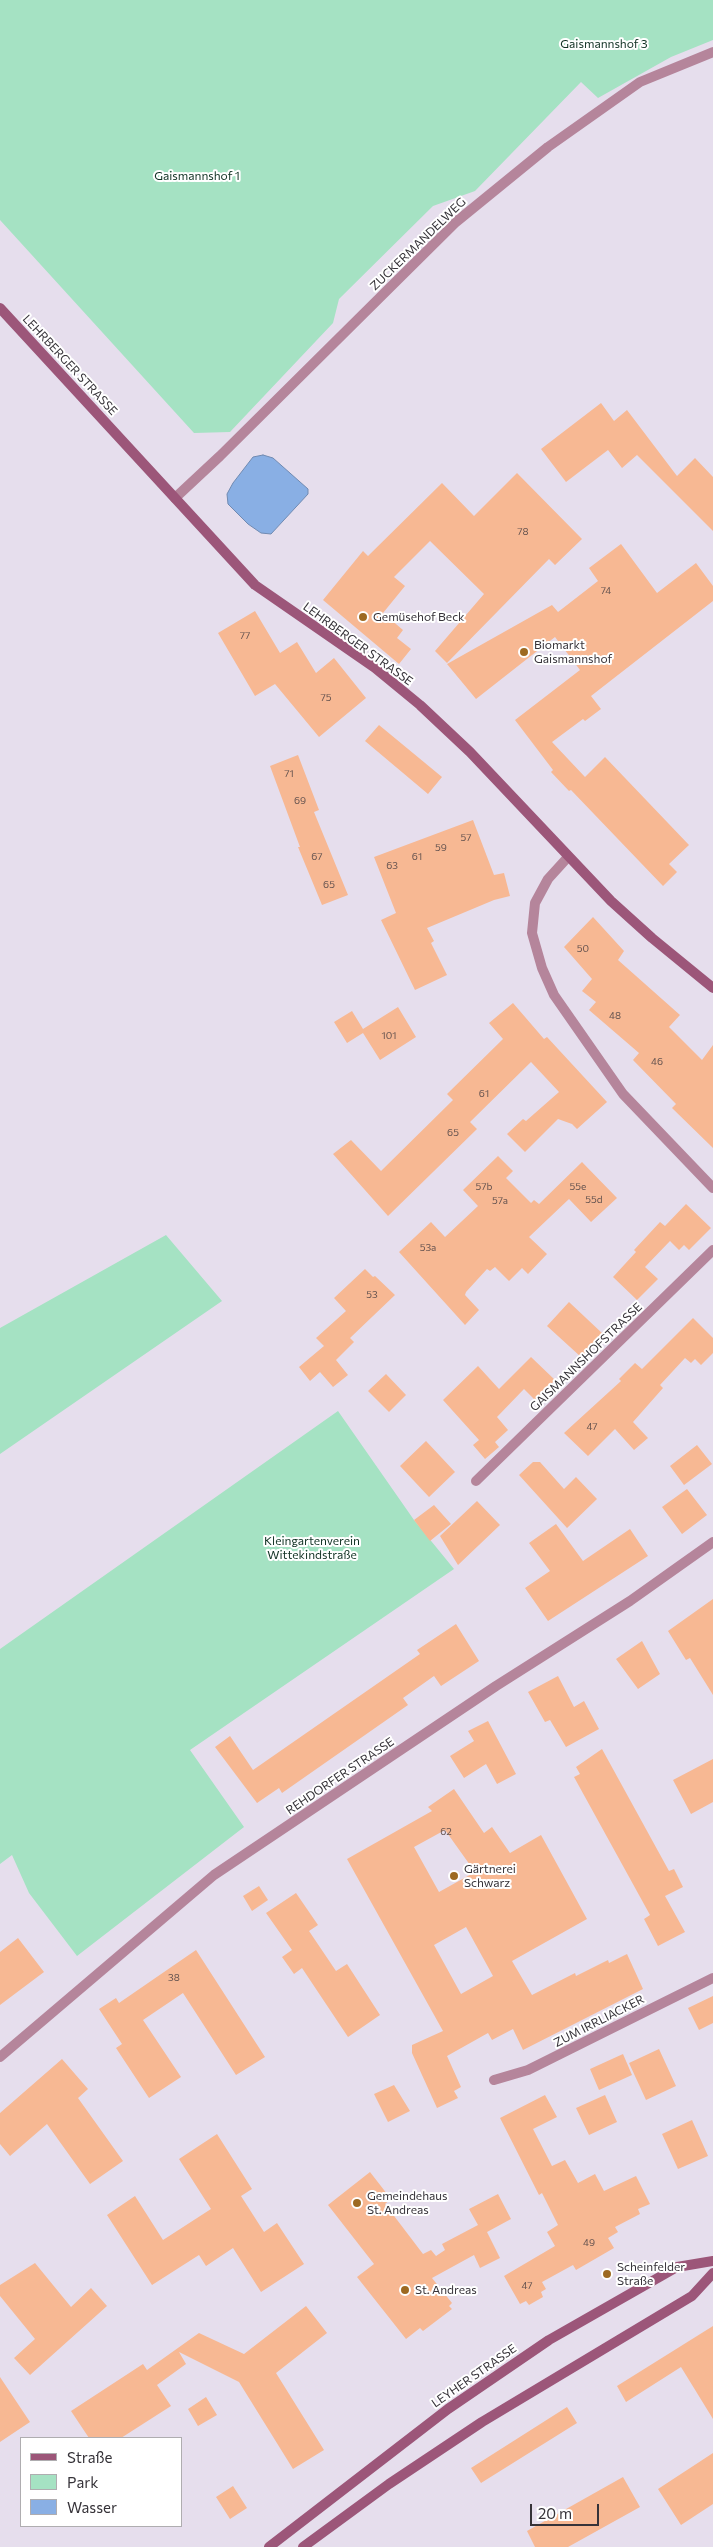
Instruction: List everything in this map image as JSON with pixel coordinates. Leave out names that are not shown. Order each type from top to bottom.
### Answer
[{"type":"main road","name":"LEHRBERGER STRASSE","points":[[0,308],[255,585],[375,668],[445,727],[631,921],[713,988]]},
{"type":"main road","name":"LEYHER STRASSE","points":[[269,2547],[448,2409],[549,2340],[677,2267],[713,2261]]},
{"type":"main road","points":[[303,2547],[381,2490],[482,2422],[692,2296],[713,2273]]},
{"type":"street","name":"ZUCKERMANDELWEG","points":[[175,498],[215,462],[456,222],[548,147],[640,82],[713,52]]},
{"type":"street","points":[[568,857],[548,879],[535,903],[532,933],[542,968],[554,995],[623,1094],[713,1188]]},
{"type":"street","name":"GAISMANNSHOFSTRASSE","points":[[476,1481],[713,1250]]},
{"type":"street","name":"REHDORFER STRASSE","points":[[0,2057],[214,1875],[496,1686],[630,1601],[713,1542]]},
{"type":"street","name":"ZUM IRRLIACKER","points":[[494,2080],[528,2070],[713,1978]]},
{"type":"green space","name":"Gaismannshof 1","points":[[0,0],[713,0],[713,40],[671,57],[598,98],[581,82],[475,191],[433,206],[339,299],[333,323],[230,432],[194,433],[0,220]]},
{"type":"green space","points":[[166,1235],[222,1301],[0,1454],[0,1328]]},
{"type":"green space","name":"Kleingartenverein Wittekindstraße","points":[[338,1411],[414,1520],[454,1569],[190,1750],[244,1827],[77,1956],[29,1893],[12,1855],[0,1864],[0,1649]]},
{"type":"water","points":[[263,455],[273,458],[308,489],[308,494],[271,534],[261,533],[248,524],[228,504],[227,494],[233,483],[253,457]]},
{"type":"building","points":[[601,403],[614,421],[627,410],[677,476],[695,458],[713,477],[713,531],[637,455],[622,468],[608,450],[566,482],[541,449]]},
{"type":"building","points":[[517,473],[582,539],[555,565],[549,559],[447,663],[435,651],[484,594],[430,541],[394,577],[405,586],[383,613],[403,630],[397,638],[411,649],[399,664],[323,600],[363,551],[368,556],[442,483],[474,516]]},
{"type":"building","points":[[621,544],[657,593],[696,563],[713,586],[713,601],[591,696],[601,709],[585,721],[583,719],[552,742],[585,777],[605,757],[689,845],[669,864],[677,872],[663,886],[571,790],[569,791],[551,772],[553,770],[515,720],[580,670],[555,637],[476,699],[447,664],[552,605],[558,612],[598,581],[589,568]]},
{"type":"building","points":[[255,611],[280,653],[297,642],[316,673],[334,658],[366,698],[319,737],[275,684],[255,696],[218,633]]},
{"type":"building","points":[[379,725],[442,777],[428,794],[365,741]]},
{"type":"building","points":[[298,755],[319,810],[314,812],[348,895],[322,905],[298,847],[300,847],[270,766]]},
{"type":"building","points":[[473,820],[494,875],[504,873],[510,896],[494,900],[427,928],[434,941],[431,943],[447,975],[415,990],[381,920],[396,913],[374,857]]},
{"type":"building","points":[[593,917],[624,951],[618,960],[680,1015],[669,1027],[702,1060],[713,1045],[713,1148],[672,1108],[676,1104],[633,1060],[639,1053],[589,1010],[596,1002],[582,991],[592,979],[564,947]]},
{"type":"building","points":[[513,1003],[544,1039],[547,1037],[607,1102],[577,1129],[572,1124],[558,1119],[525,1152],[507,1134],[523,1119],[526,1121],[559,1092],[531,1062],[470,1122],[477,1129],[388,1216],[333,1154],[351,1140],[381,1171],[453,1100],[447,1094],[503,1039],[489,1023]]},
{"type":"building","points":[[398,1007],[416,1037],[380,1060],[363,1033],[347,1043],[334,1022],[352,1011],[363,1029]]},
{"type":"building","points":[[498,1156],[513,1171],[506,1178],[531,1203],[534,1200],[539,1204],[582,1162],[617,1198],[591,1222],[569,1199],[529,1237],[547,1254],[528,1274],[522,1268],[509,1281],[495,1267],[490,1271],[487,1269],[466,1292],[465,1295],[479,1310],[465,1325],[399,1252],[431,1222],[445,1237],[478,1206],[463,1190]]},
{"type":"building","points":[[686,1204],[711,1228],[689,1250],[684,1245],[679,1250],[670,1241],[645,1267],[658,1279],[637,1300],[613,1277],[636,1252],[634,1250],[660,1222],[665,1226]]},
{"type":"building","points":[[365,1269],[395,1295],[350,1338],[354,1342],[336,1360],[348,1375],[333,1387],[320,1372],[310,1381],[299,1367],[324,1346],[316,1338],[346,1311],[334,1298]]},
{"type":"building","points":[[569,1302],[603,1334],[581,1357],[547,1326]]},
{"type":"building","points":[[693,1318],[713,1338],[713,1353],[701,1365],[695,1359],[691,1363],[685,1358],[660,1385],[663,1388],[633,1422],[648,1438],[634,1450],[615,1429],[588,1456],[564,1433],[621,1381],[619,1379],[635,1363],[642,1369]]},
{"type":"building","points":[[531,1357],[555,1380],[535,1400],[524,1389],[497,1417],[508,1430],[495,1442],[499,1447],[485,1459],[473,1445],[479,1440],[443,1400],[478,1366],[499,1389]]},
{"type":"building","points":[[386,1374],[406,1395],[389,1412],[368,1391]]},
{"type":"building","points":[[426,1441],[455,1472],[429,1497],[400,1466]]},
{"type":"building","points":[[697,1445],[712,1464],[684,1485],[670,1466]]},
{"type":"building","points":[[533,1462],[540,1462],[564,1489],[576,1477],[597,1499],[567,1528],[519,1475]]},
{"type":"building","points":[[687,1489],[707,1515],[682,1534],[662,1507]]},
{"type":"building","points":[[477,1501],[500,1525],[458,1565],[440,1536]]},
{"type":"building","points":[[434,1505],[451,1524],[430,1541],[414,1520]]},
{"type":"building","points":[[556,1524],[583,1561],[630,1529],[648,1556],[548,1621],[525,1588],[550,1571],[529,1543]]},
{"type":"building","points":[[713,1599],[713,1695],[690,1658],[686,1660],[668,1631]]},
{"type":"building","points":[[456,1624],[479,1661],[441,1686],[434,1676],[403,1698],[408,1705],[282,1793],[279,1788],[257,1803],[215,1747],[230,1736],[253,1770],[420,1654],[417,1650]]},
{"type":"building","points":[[642,1641],[660,1674],[638,1689],[616,1659]]},
{"type":"building","points":[[558,1676],[574,1707],[584,1701],[599,1729],[566,1747],[550,1720],[545,1722],[528,1692]]},
{"type":"building","points":[[488,1721],[516,1774],[497,1784],[486,1764],[464,1778],[450,1756],[474,1741],[468,1731]]},
{"type":"building","points":[[602,1749],[669,1871],[674,1869],[683,1887],[665,1896],[685,1932],[658,1946],[644,1919],[650,1915],[574,1777],[580,1774],[576,1767]]},
{"type":"building","points":[[713,1759],[713,1802],[691,1814],[673,1780]]},
{"type":"building","points":[[454,1789],[484,1833],[492,1827],[510,1853],[541,1835],[587,1919],[512,1961],[532,1995],[575,1973],[576,1976],[608,1960],[609,1963],[627,1954],[643,1989],[523,2050],[513,2029],[492,2040],[488,2033],[447,2056],[461,2087],[454,2091],[458,2098],[437,2108],[412,2053],[412,2045],[443,2031],[347,1859],[432,1811],[428,1807]],"holes":[[[445,1830],[475,1872],[439,1892],[414,1847]],[[466,1927],[493,1976],[461,1994],[434,1945]]]},
{"type":"building","points":[[259,1886],[268,1900],[252,1911],[243,1896]]},
{"type":"building","points":[[296,1893],[318,1925],[309,1931],[336,1971],[347,1964],[380,2015],[348,2037],[302,1968],[294,1974],[282,1957],[292,1950],[266,1913]]},
{"type":"building","points":[[18,1938],[44,1972],[0,2005],[0,1952]]},
{"type":"building","points":[[196,1950],[265,2057],[236,2075],[183,1993],[143,2020],[181,2077],[149,2098],[116,2048],[122,2044],[99,2009],[116,1998],[119,2003]]},
{"type":"building","points":[[713,1996],[713,2023],[699,2030],[688,2008]]},
{"type":"building","points":[[659,2049],[676,2086],[646,2100],[629,2063]]},
{"type":"building","points":[[623,2054],[632,2075],[599,2090],[590,2069]]},
{"type":"building","points":[[62,2059],[88,2089],[78,2098],[123,2161],[90,2184],[47,2124],[10,2156],[0,2144],[0,2113]]},
{"type":"building","points":[[394,2085],[410,2111],[388,2122],[374,2094]]},
{"type":"building","points":[[545,2095],[557,2117],[533,2129],[552,2166],[565,2160],[578,2183],[595,2174],[604,2191],[636,2176],[650,2204],[638,2209],[640,2214],[615,2227],[618,2232],[608,2238],[614,2248],[576,2270],[573,2265],[542,2282],[546,2289],[541,2292],[543,2297],[529,2305],[526,2301],[520,2304],[504,2276],[555,2246],[547,2232],[558,2225],[542,2193],[539,2195],[500,2118]]},
{"type":"building","points":[[605,2095],[617,2122],[589,2135],[576,2108]]},
{"type":"building","points":[[692,2120],[708,2156],[678,2169],[662,2134]]},
{"type":"building","points":[[217,2134],[252,2189],[241,2196],[264,2232],[277,2223],[304,2264],[261,2292],[233,2248],[206,2266],[199,2255],[152,2285],[107,2215],[135,2196],[163,2240],[211,2209],[179,2159]]},
{"type":"building","points":[[370,2172],[391,2199],[385,2204],[423,2254],[431,2250],[436,2256],[445,2250],[442,2244],[478,2225],[469,2209],[498,2194],[511,2219],[487,2232],[500,2258],[480,2268],[474,2255],[432,2278],[452,2303],[449,2306],[452,2309],[423,2331],[420,2328],[406,2339],[357,2277],[374,2264],[328,2205]]},
{"type":"building","points":[[35,2263],[71,2307],[91,2288],[107,2306],[30,2375],[14,2358],[35,2339],[0,2296],[0,2285]]},
{"type":"building","points":[[306,2306],[327,2333],[276,2373],[324,2450],[293,2469],[239,2382],[179,2352],[186,2364],[157,2385],[171,2406],[123,2437],[88,2437],[71,2411],[143,2364],[147,2370],[199,2333],[244,2354]]},
{"type":"building","points":[[713,2326],[713,2419],[681,2367],[626,2402],[617,2386]]},
{"type":"building","points":[[0,2377],[30,2422],[0,2442]]},
{"type":"building","points":[[206,2397],[217,2415],[198,2426],[188,2409]]},
{"type":"building","points":[[567,2407],[577,2423],[481,2483],[471,2468]]},
{"type":"building","points":[[713,2453],[713,2504],[681,2525],[658,2489]]},
{"type":"building","points":[[623,2477],[640,2507],[568,2547],[535,2547],[527,2531]]},
{"type":"building","points":[[233,2486],[247,2508],[230,2519],[216,2497]]},
{"type":"place","name":"Gemüsehof Beck","points":[[363,617]]},
{"type":"place","name":"Biomarkt Gaismannshof","points":[[524,652]]},
{"type":"place","name":"Gärtnerei Schwarz","points":[[454,1876]]},
{"type":"place","name":"Gemeindehaus St. Andreas","points":[[357,2203]]},
{"type":"place","name":"Scheinfelder Straße","points":[[607,2274]]},
{"type":"place","name":"St. Andreas","points":[[405,2290]]},
{"type":"park label","name":"Gaismannshof 3","points":[[604,44]]}]
